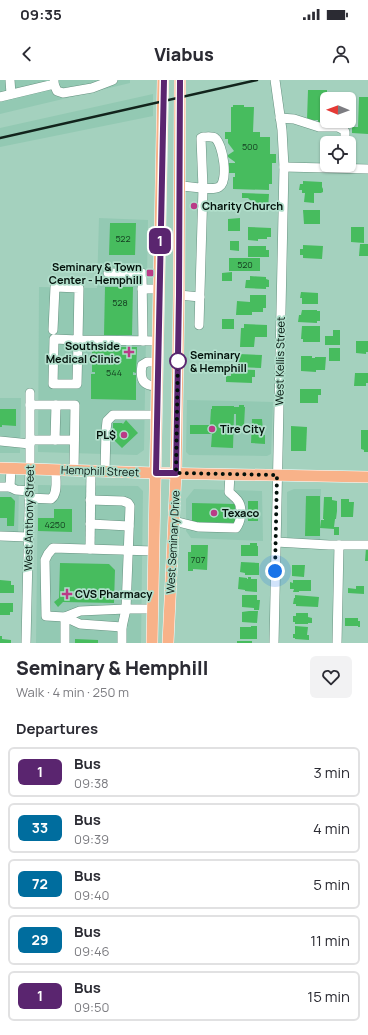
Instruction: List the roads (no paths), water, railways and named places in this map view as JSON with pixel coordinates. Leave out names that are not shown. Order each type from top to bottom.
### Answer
[{"type":"main road","name":"West Seminary Drive","points":[[152,643],[164,80]]},
{"type":"main road","name":"West Seminary Drive","points":[[168,643],[176,473],[180,80]]},
{"type":"main road","points":[[159,289],[179,295]]},
{"type":"main road","name":"Hemphill Street","points":[[5,468],[156,473],[368,477]]},
{"type":"street","points":[[10,80],[10,94]]},
{"type":"street","points":[[0,97],[54,82],[57,91],[63,93],[92,88],[113,80]]},
{"type":"street","name":"West Kellis Street","points":[[274,643],[284,167],[275,80]]},
{"type":"street","points":[[280,118],[294,119],[319,127],[338,128],[344,130],[345,136]]},
{"type":"street","points":[[179,186],[188,186],[203,188],[212,189],[219,187],[223,182],[225,166],[220,145],[216,138],[212,136],[202,138],[203,188],[199,325]]},
{"type":"street","points":[[284,167],[320,167]]},
{"type":"street","points":[[356,168],[368,169]]},
{"type":"street","points":[[108,274],[142,273],[143,341]]},
{"type":"street","points":[[53,330],[54,287],[79,288],[78,340],[77,384],[52,384],[54,339],[78,340],[159,341]]},
{"type":"street","points":[[142,289],[159,289]]},
{"type":"street","points":[[179,295],[200,296]]},
{"type":"street","points":[[142,311],[159,311]]},
{"type":"street","points":[[142,328],[159,327]]},
{"type":"street","points":[[158,362],[147,362],[142,365],[141,372],[142,381],[146,384],[158,386]]},
{"type":"street","name":"West Anthony Street","points":[[26,643],[30,393]]},
{"type":"street","points":[[30,405],[75,405],[74,470]]},
{"type":"street","points":[[55,440],[56,405]]},
{"type":"street","points":[[105,471],[107,421],[113,415],[157,415]]},
{"type":"street","points":[[0,441],[30,442],[74,440]]},
{"type":"street","points":[[5,468],[10,487]]},
{"type":"street","points":[[0,486],[10,487],[29,494],[51,499],[54,497],[55,492],[56,469]]},
{"type":"street","points":[[90,549],[91,470]]},
{"type":"street","points":[[174,521],[198,527],[236,528],[239,524],[241,505],[238,499],[233,497],[229,492],[230,474]]},
{"type":"street","points":[[90,500],[124,501],[130,506],[126,609],[122,627],[122,643]]},
{"type":"street","points":[[90,524],[129,526]]},
{"type":"street","points":[[0,536],[28,537]]},
{"type":"street","points":[[276,542],[368,545]]},
{"type":"street","points":[[337,643],[339,545]]},
{"type":"street","points":[[122,627],[80,624],[65,617],[46,616],[45,560],[53,548],[154,551]]},
{"type":"street","points":[[65,617],[80,611],[153,609]]},
{"type":"street","points":[[65,617],[65,643]]},
{"type":"railway","points":[[0,138],[257,80]]},
{"type":"place","name":"Charity Church","points":[[194,206]]},
{"type":"place","name":"Seminary & Town Center - Hemphill","points":[[150,273]]},
{"type":"place","name":"Southside Medical Clinic","points":[[129,352]]},
{"type":"place","name":"Seminary & Hemphill","points":[[178,361]]},
{"type":"place","name":"Tire City","points":[[212,429]]},
{"type":"place","name":"PL$","points":[[124,435]]},
{"type":"place","name":"Texaco","points":[[214,513]]},
{"type":"place","name":"CVS Pharmacy","points":[[67,594]]}]
